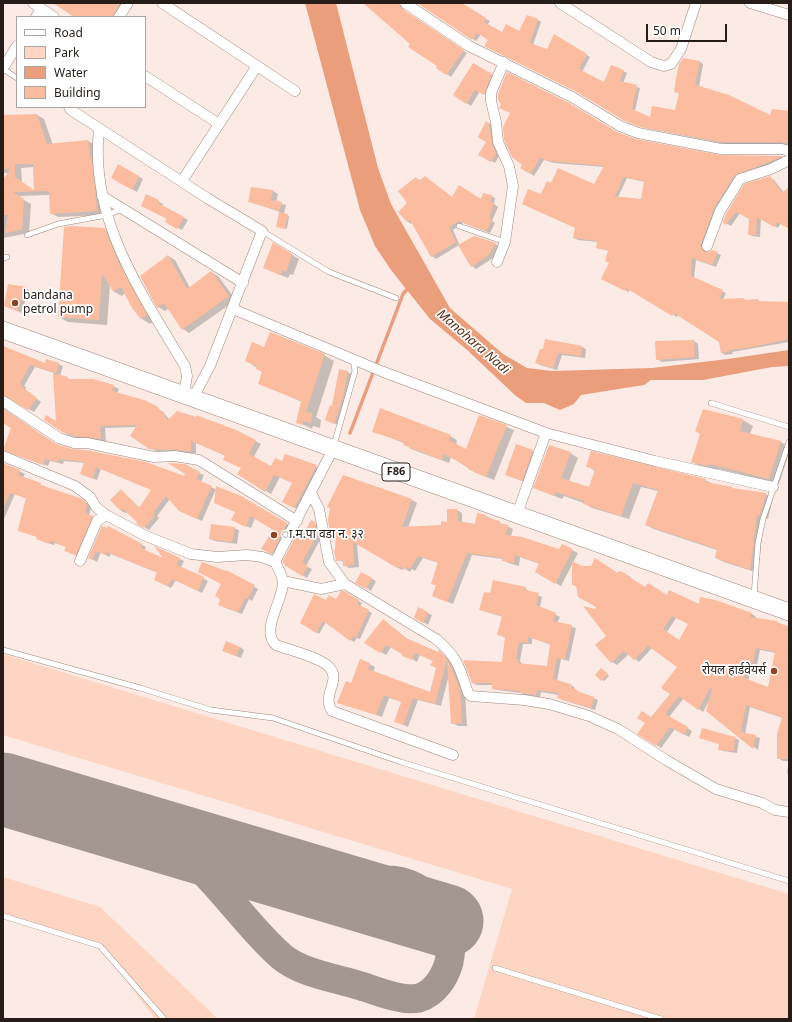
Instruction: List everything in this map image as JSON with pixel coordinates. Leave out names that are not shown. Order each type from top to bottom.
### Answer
[{"type":"main road","name":"F86","points":[[3,330],[789,612]]},
{"type":"street","points":[[120,16],[128,3]]},
{"type":"street","points":[[162,3],[295,91]]},
{"type":"street","points":[[405,3],[468,46],[504,62],[572,97],[620,126],[638,133],[721,149],[782,149],[789,151]]},
{"type":"street","points":[[560,3],[651,62],[664,66],[671,64],[681,49],[696,3]]},
{"type":"street","points":[[750,3],[789,15]]},
{"type":"street","points":[[36,16],[37,6],[52,16]]},
{"type":"street","points":[[3,68],[16,48]]},
{"type":"street","points":[[497,262],[505,242],[512,204],[512,175],[498,142],[491,97],[491,93],[504,62]]},
{"type":"street","points":[[182,181],[258,66]]},
{"type":"street","points":[[146,77],[219,124]]},
{"type":"street","points":[[70,108],[262,231],[234,309],[210,366],[188,396]]},
{"type":"street","points":[[99,128],[97,142],[99,177],[102,196],[110,226],[132,278],[185,366],[188,396]]},
{"type":"street","points":[[707,246],[720,211],[740,179],[771,169],[789,160]]},
{"type":"street","points":[[102,196],[243,283]]},
{"type":"street","points":[[234,309],[381,371],[546,433],[655,461],[773,487]]},
{"type":"street","points":[[3,402],[59,438],[74,443],[87,442],[154,457],[175,456],[199,460],[297,521]]},
{"type":"street","points":[[517,514],[546,433]]},
{"type":"street","points":[[275,562],[333,449]]},
{"type":"street","points":[[3,456],[76,486],[106,515],[146,536],[191,554],[217,557],[247,555],[262,557],[275,562],[283,581],[272,618],[270,631],[272,642],[276,645],[322,662],[330,667],[333,673],[333,682],[328,700],[328,706],[332,711],[453,755]]},
{"type":"street","points":[[311,493],[319,509],[330,562],[345,584],[436,639],[447,648],[455,658],[468,693],[471,696],[524,700],[549,704],[589,716],[618,729],[666,760],[716,789],[762,803],[775,810],[789,812]]},
{"type":"street","points":[[80,561],[97,521],[106,515]]},
{"type":"street","points":[[283,581],[321,589],[345,584]]},
{"type":"lane","points":[[3,68],[16,77]]},
{"type":"lane","points":[[27,235],[58,224],[107,215],[123,208]]},
{"type":"lane","points":[[459,226],[505,242]]},
{"type":"lane","points":[[262,231],[330,272],[396,298]]},
{"type":"lane","points":[[333,449],[357,361]]},
{"type":"lane","points":[[711,404],[789,427]]},
{"type":"lane","points":[[754,599],[758,543],[763,519],[789,442]]},
{"type":"lane","points":[[3,650],[140,688],[211,710],[273,718],[416,766],[789,881]]},
{"type":"lane","points":[[3,916],[100,946],[164,1019]]},
{"type":"lane","points":[[495,968],[661,1019]]},
{"type":"green space","points":[[3,654],[789,894],[789,1019],[474,1019],[512,889],[3,735]]},
{"type":"green space","points":[[3,877],[100,907],[218,1019],[155,1019],[100,946],[3,914]]},
{"type":"water","name":"Manohara Nadi","points":[[305,3],[336,3],[378,168],[391,204],[450,308],[503,354],[527,368],[552,371],[652,368],[789,350],[789,366],[772,367],[703,380],[651,380],[644,385],[581,395],[574,404],[560,410],[544,403],[526,403],[516,396],[466,349],[430,319],[391,270],[375,246],[360,210]]},
{"type":"building","points":[[53,3],[120,3],[114,16],[72,16]]},
{"type":"building","points":[[363,3],[399,3],[401,8],[464,50],[446,75],[436,68],[437,66],[408,47],[410,44]]},
{"type":"building","points":[[417,3],[462,3],[486,18],[484,22],[502,32],[506,24],[519,31],[527,15],[538,19],[530,43],[547,49],[554,34],[587,54],[579,69],[604,82],[611,65],[624,70],[620,81],[637,85],[632,109],[650,117],[652,106],[675,110],[679,93],[674,92],[676,78],[679,64],[683,58],[700,61],[695,84],[729,95],[770,115],[772,109],[789,111],[789,144],[782,142],[722,142],[640,127],[623,120],[575,91],[484,46],[488,40],[477,33],[472,40]]},
{"type":"building","points":[[473,63],[492,74],[484,95],[475,90],[466,104],[453,95]]},
{"type":"building","points":[[507,72],[569,103],[617,132],[636,139],[720,155],[783,156],[734,176],[714,208],[701,244],[704,252],[712,250],[718,252],[712,265],[692,258],[691,276],[723,290],[719,299],[744,298],[744,300],[758,299],[758,301],[789,302],[789,339],[748,348],[729,350],[729,352],[721,353],[719,342],[674,313],[672,316],[626,288],[625,291],[601,279],[609,263],[605,261],[608,250],[596,248],[597,241],[573,238],[575,228],[522,204],[528,189],[541,194],[547,181],[551,183],[558,168],[594,184],[604,166],[549,161],[540,158],[530,174],[520,168],[522,165],[512,157],[504,140],[503,127],[510,113],[499,108],[501,104],[498,100],[498,94]],"holes":[[[623,177],[644,181],[641,199],[614,196],[619,189]]]},
{"type":"building","points":[[37,114],[47,144],[88,140],[90,157],[92,157],[97,211],[50,214],[49,191],[13,192],[24,199],[22,230],[5,233],[8,215],[3,215],[3,180],[10,169],[3,169],[3,115]],"holes":[[[15,164],[33,164],[34,190],[15,177]]]},
{"type":"building","points":[[486,121],[489,123],[492,143],[496,154],[491,162],[478,155],[486,142],[478,137]]},
{"type":"building","points":[[118,164],[139,176],[132,190],[111,178]]},
{"type":"building","points":[[425,176],[452,197],[459,185],[481,199],[483,193],[492,195],[490,202],[494,203],[489,218],[492,220],[486,231],[459,221],[449,227],[456,242],[431,257],[410,220],[407,222],[398,212],[407,203],[398,191],[416,177],[419,181]]},
{"type":"building","points":[[770,176],[782,193],[789,187],[789,229],[777,222],[774,227],[757,217],[756,235],[748,235],[749,219],[736,212],[726,225],[723,222],[726,214],[744,184]]},
{"type":"building","points":[[251,187],[273,190],[271,200],[282,202],[279,211],[248,202]]},
{"type":"building","points":[[146,194],[159,200],[158,203],[184,217],[177,229],[165,222],[167,219],[141,206]]},
{"type":"building","points":[[279,212],[288,214],[285,229],[276,227]]},
{"type":"building","points":[[64,227],[105,228],[118,261],[147,315],[141,319],[132,308],[121,287],[113,291],[102,274],[99,320],[58,317]]},
{"type":"building","points":[[474,236],[496,243],[488,256],[471,267],[458,245]]},
{"type":"building","points":[[273,242],[292,254],[286,272],[282,270],[280,275],[263,268]]},
{"type":"building","points":[[168,255],[187,289],[211,271],[229,296],[182,330],[164,303],[157,308],[140,276]]},
{"type":"building","points":[[8,284],[27,287],[17,311],[4,306]]},
{"type":"building","points":[[270,332],[325,354],[306,412],[312,413],[311,423],[303,421],[302,425],[296,423],[301,401],[258,384],[262,372],[256,369],[257,366],[245,361],[252,342],[264,347]]},
{"type":"building","points":[[545,339],[582,346],[581,356],[558,353],[553,368],[535,363],[540,349],[543,349]]},
{"type":"building","points":[[694,340],[695,357],[656,360],[655,341]]},
{"type":"building","points":[[3,346],[45,363],[46,359],[59,363],[56,373],[30,365],[20,383],[22,384],[21,386],[37,398],[28,410],[3,395]]},
{"type":"building","points":[[339,369],[348,371],[343,397],[334,424],[325,420],[330,405],[332,406]]},
{"type":"building","points":[[53,373],[68,377],[68,379],[93,379],[114,385],[112,391],[144,400],[157,406],[168,420],[177,411],[196,417],[196,415],[236,430],[256,440],[249,454],[271,466],[275,458],[282,461],[285,454],[317,465],[294,508],[282,502],[292,483],[274,475],[265,492],[237,474],[241,468],[223,460],[225,455],[191,441],[191,451],[149,449],[130,436],[137,425],[100,426],[101,439],[75,436],[62,432],[44,420],[46,415],[56,421]]},
{"type":"building","points":[[380,408],[451,435],[449,440],[466,449],[479,415],[507,425],[486,477],[468,469],[468,467],[444,454],[442,460],[403,445],[404,442],[372,432]]},
{"type":"building","points":[[3,409],[56,444],[72,449],[86,450],[146,462],[184,476],[185,474],[168,463],[185,464],[200,472],[196,479],[212,486],[197,519],[179,511],[166,496],[153,513],[155,515],[144,528],[136,524],[137,522],[123,509],[121,511],[110,500],[121,489],[139,508],[151,490],[96,467],[93,479],[80,474],[84,462],[59,459],[58,462],[45,459],[43,465],[3,450],[11,428],[3,423]]},
{"type":"building","points":[[703,409],[743,419],[740,431],[781,441],[769,479],[709,464],[708,466],[691,462],[700,434],[695,431]]},
{"type":"building","points":[[516,444],[533,450],[522,481],[505,475]]},
{"type":"building","points":[[549,445],[571,452],[561,478],[589,487],[595,469],[586,467],[591,451],[706,479],[705,482],[766,493],[760,515],[757,515],[750,570],[715,558],[717,549],[645,525],[658,490],[633,483],[621,516],[583,504],[584,501],[556,492],[554,496],[533,488]]},
{"type":"building","points":[[3,463],[20,470],[18,475],[41,483],[40,485],[85,501],[87,505],[85,513],[93,516],[76,555],[64,551],[66,547],[51,541],[49,544],[36,539],[37,537],[18,531],[26,498],[10,493],[3,509]]},
{"type":"building","points":[[343,475],[412,499],[402,527],[441,525],[441,521],[447,522],[447,509],[457,509],[458,521],[475,524],[477,513],[486,515],[485,517],[508,525],[506,535],[522,537],[559,549],[562,544],[573,549],[555,584],[535,572],[539,563],[515,555],[514,563],[502,561],[503,558],[467,553],[447,602],[432,596],[436,585],[431,584],[438,562],[418,556],[410,569],[407,567],[405,570],[399,566],[397,568],[353,542],[354,565],[343,566],[343,560],[336,561],[334,550],[336,534],[330,533],[328,520],[330,508],[327,507]]},
{"type":"building","points":[[216,486],[241,496],[287,523],[272,554],[261,549],[273,530],[250,516],[246,527],[231,520],[235,512],[214,503]]},
{"type":"building","points":[[311,520],[315,522],[317,535],[302,562],[308,566],[302,576],[284,565],[285,564],[282,562],[299,530],[304,533]]},
{"type":"building","points":[[211,524],[235,527],[232,542],[209,539]]},
{"type":"building","points":[[102,526],[107,528],[108,526],[142,544],[141,548],[163,558],[154,546],[180,558],[177,565],[204,577],[198,591],[172,579],[167,586],[154,580],[157,572],[106,552],[105,555],[96,551],[92,560],[88,558]]},
{"type":"building","points":[[595,558],[618,573],[619,571],[627,574],[626,575],[645,587],[648,583],[667,595],[669,590],[699,604],[700,597],[715,600],[752,613],[750,617],[777,621],[777,623],[789,626],[789,759],[777,759],[777,734],[782,717],[746,705],[741,732],[756,735],[753,749],[706,711],[712,689],[710,688],[698,710],[679,696],[665,714],[688,727],[684,735],[670,727],[656,746],[637,734],[645,723],[637,718],[642,711],[651,717],[670,694],[661,688],[677,667],[648,646],[634,660],[624,651],[611,663],[595,645],[606,636],[583,606],[595,609],[596,607],[578,597],[576,585],[572,585],[572,561],[582,566],[591,566]],"holes":[[[672,616],[688,624],[679,640],[663,629]],[[756,648],[775,652],[768,687],[744,678],[749,662],[753,663]]]},
{"type":"building","points":[[202,562],[226,570],[255,585],[247,599],[245,598],[238,612],[218,605],[220,599],[215,596],[221,584],[198,572]]},
{"type":"building","points":[[361,572],[372,578],[366,589],[355,583]]},
{"type":"building","points":[[493,580],[526,587],[525,590],[539,593],[536,605],[556,613],[553,621],[572,625],[565,659],[557,658],[553,679],[571,684],[570,687],[577,691],[594,697],[591,708],[557,698],[559,693],[537,690],[536,695],[520,693],[520,691],[492,689],[492,683],[472,683],[463,660],[502,662],[505,637],[497,635],[502,616],[479,610],[484,592],[490,593]],"holes":[[[528,637],[550,644],[547,666],[518,663],[519,659],[516,659],[519,642],[528,643]]]},
{"type":"building","points":[[341,591],[344,591],[359,600],[357,604],[369,610],[356,638],[353,636],[350,641],[323,621],[316,633],[300,623],[314,594],[326,600],[329,595],[336,599]]},
{"type":"building","points":[[418,607],[428,612],[423,623],[414,618]]},
{"type":"building","points":[[383,619],[406,638],[438,652],[439,650],[444,655],[448,661],[460,689],[462,723],[451,724],[447,660],[435,704],[413,698],[403,725],[394,722],[401,702],[384,695],[376,715],[337,703],[346,681],[351,683],[360,659],[370,663],[368,669],[430,692],[436,668],[430,665],[433,661],[415,653],[412,660],[402,656],[402,654],[386,645],[380,653],[364,643]]},
{"type":"building","points":[[226,641],[240,647],[236,656],[222,651]]},
{"type":"building","points":[[601,668],[608,674],[601,681],[595,675]]},
{"type":"building","points":[[702,728],[735,737],[734,751],[718,750],[719,744],[699,738]]},
{"type":"waterway","points":[[350,433],[403,294],[410,286]]},
{"type":"taxiway","points":[[154,834],[173,845],[191,859],[222,891],[266,942],[290,963],[310,972],[408,999],[425,996],[438,984],[447,968],[451,947],[449,933],[444,919],[437,906],[427,896],[416,887],[402,882],[387,880],[371,881],[348,886],[332,886],[322,884]]},
{"type":"runway","points":[[3,789],[447,921]]},
{"type":"place","name":"bandana petrol pump","points":[[15,303]]},
{"type":"place","name":"ा.म.पा वडा न. ३२","points":[[274,535]]},
{"type":"place","name":"रोयल हार्डवेयर्स","points":[[774,671]]}]
